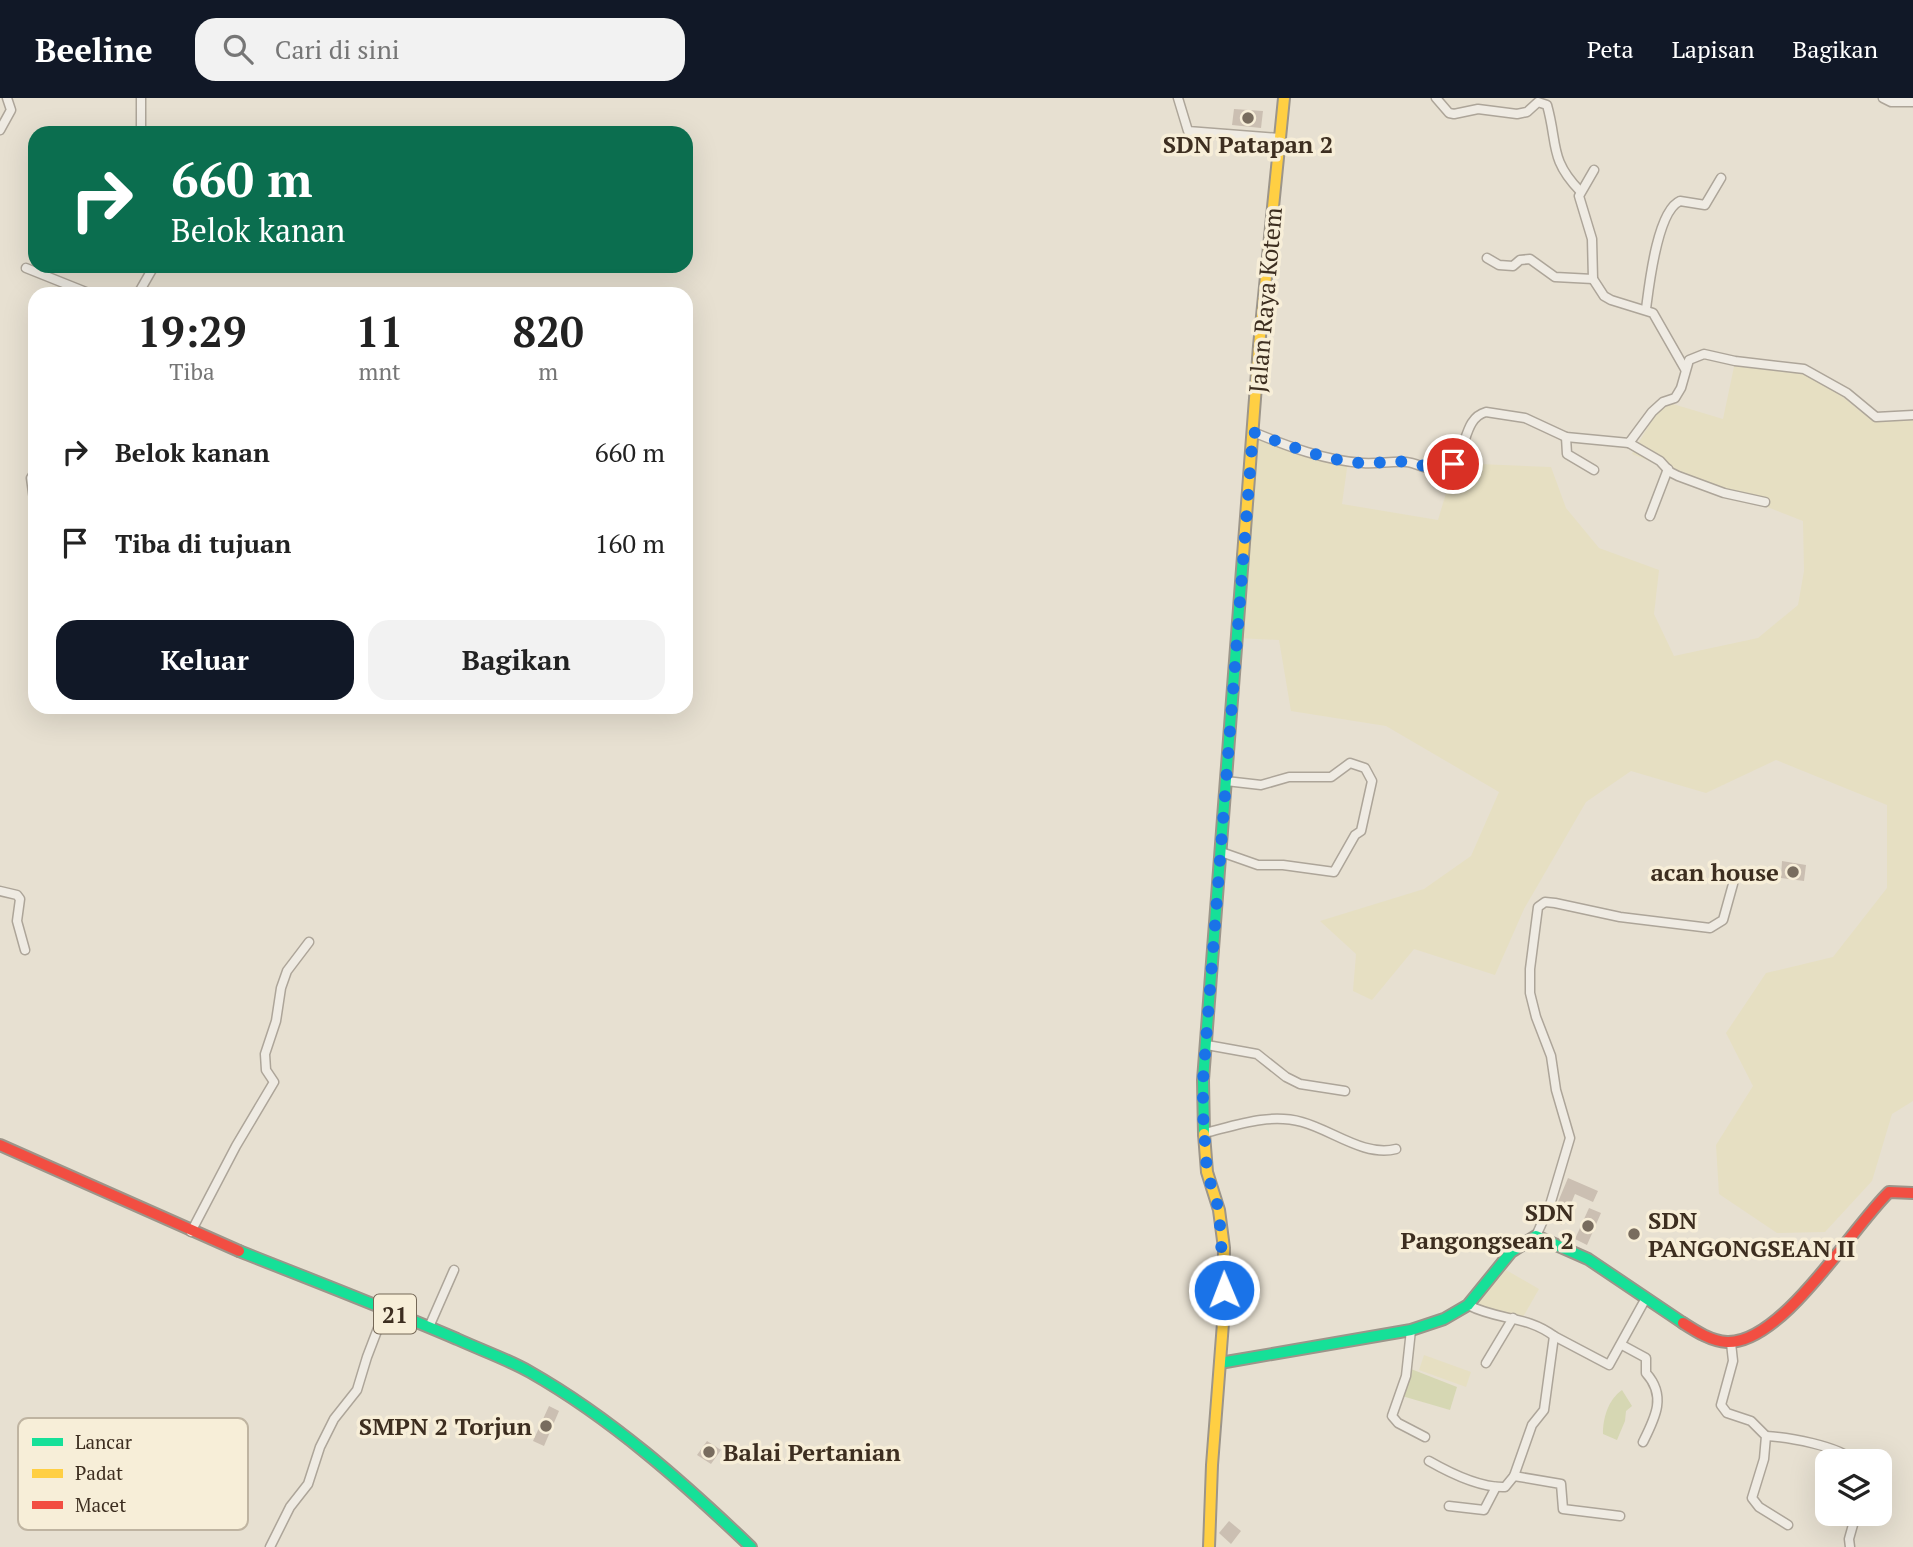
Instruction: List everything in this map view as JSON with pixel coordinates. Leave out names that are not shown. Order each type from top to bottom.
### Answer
[{"type":"main road","name":"Jalan Raya Kotem","points":[[1209,1547],[1220,1363],[1223,1248],[1219,1210],[1207,1172],[1203,1080],[1259,345],[1284,98]]},
{"type":"main road","name":"21","points":[[0,1145],[191,1232],[429,1327],[528,1371],[578,1402],[698,1496],[744,1544]]},
{"type":"main road","points":[[1220,1363],[1411,1330],[1444,1319],[1468,1305],[1511,1252],[1536,1236],[1551,1240],[1707,1337],[1731,1343],[1759,1333],[1787,1311],[1888,1192],[1913,1193]]},
{"type":"street","points":[[0,131],[11,110],[7,98]]},
{"type":"street","points":[[141,98],[141,126]]},
{"type":"street","points":[[1178,98],[1188,131],[1280,138]]},
{"type":"street","points":[[1436,98],[1449,113],[1454,114],[1478,109],[1517,114],[1527,112],[1538,102],[1548,105],[1561,170],[1580,191]]},
{"type":"street","points":[[1883,98],[1891,102],[1913,102]]},
{"type":"street","points":[[1594,170],[1580,191],[1580,204],[1592,239],[1593,279],[1604,296],[1646,309],[1658,319],[1685,369]]},
{"type":"street","points":[[1646,309],[1652,259],[1671,208],[1680,201],[1705,205],[1721,178]]},
{"type":"street","points":[[1487,258],[1499,265],[1513,266],[1520,260],[1530,259],[1555,277],[1593,279]]},
{"type":"street","points":[[39,273],[74,287]]},
{"type":"street","points":[[1629,443],[1652,412],[1663,402],[1675,398],[1689,360],[1704,354],[1735,361],[1804,369],[1847,393],[1876,416],[1913,415]]},
{"type":"street","points":[[1253,432],[1278,442],[1351,462],[1404,461],[1430,470],[1443,470],[1453,464],[1464,445],[1473,420],[1486,412],[1525,418],[1566,437],[1629,443],[1660,461],[1668,469],[1724,493],[1765,502]]},
{"type":"street","points":[[1566,437],[1567,454],[1594,470]]},
{"type":"street","points":[[1650,516],[1668,469]]},
{"type":"street","points":[[1221,852],[1258,865],[1283,865],[1334,872],[1355,835],[1361,831],[1372,780],[1366,768],[1350,763],[1338,774],[1321,778],[1289,777],[1261,785],[1226,781]]},
{"type":"street","points":[[1536,1236],[1550,1205],[1570,1138],[1556,1090],[1551,1056],[1530,993],[1530,969],[1538,907],[1545,902],[1555,903],[1620,918],[1710,928],[1723,920],[1733,884]]},
{"type":"street","points":[[0,891],[17,895],[20,899],[17,921],[25,950]]},
{"type":"street","points":[[191,1232],[236,1146],[274,1082],[266,1070],[265,1054],[276,1021],[281,988],[287,971],[309,942]]},
{"type":"street","points":[[1207,1045],[1257,1054],[1286,1077],[1300,1084],[1345,1091]]},
{"type":"street","points":[[1205,1133],[1251,1121],[1293,1121],[1362,1145],[1388,1151],[1396,1149]]},
{"type":"street","points":[[429,1327],[454,1270]]},
{"type":"street","points":[[1468,1305],[1496,1317],[1534,1324],[1609,1365],[1646,1298]]},
{"type":"street","points":[[270,1547],[290,1507],[308,1484],[320,1447],[334,1419],[357,1391],[385,1310]]},
{"type":"street","points":[[1486,1363],[1513,1318]]},
{"type":"street","points":[[1411,1330],[1406,1376],[1392,1416],[1398,1423],[1425,1437]]},
{"type":"street","points":[[1429,1461],[1454,1474],[1496,1487],[1505,1487],[1514,1476],[1524,1442],[1544,1410],[1554,1336]]},
{"type":"street","points":[[1731,1343],[1732,1368],[1721,1405],[1727,1413],[1751,1422],[1766,1436],[1828,1449]]},
{"type":"street","points":[[1622,1345],[1646,1358],[1646,1373],[1658,1394],[1657,1414],[1643,1442]]},
{"type":"street","points":[[1766,1436],[1765,1459],[1752,1497],[1759,1507],[1788,1525]]},
{"type":"street","points":[[1514,1476],[1561,1484],[1563,1509],[1620,1516]]},
{"type":"street","points":[[1448,1506],[1484,1510],[1496,1487]]},
{"type":"street","points":[[1850,1547],[1853,1526]]},
{"type":"shaded area","points":[[1735,362],[1818,376],[1861,412],[1913,415],[1913,1101],[1892,1114],[1872,1181],[1825,1232],[1777,1233],[1719,1194],[1716,1145],[1753,1086],[1726,1033],[1766,973],[1833,957],[1887,888],[1887,805],[1776,760],[1706,793],[1631,771],[1586,802],[1524,909],[1495,975],[1414,949],[1372,1000],[1353,991],[1356,954],[1320,921],[1424,889],[1471,856],[1499,792],[1386,726],[1291,711],[1279,640],[1237,638],[1253,434],[1348,461],[1342,504],[1438,520],[1455,463],[1551,467],[1566,508],[1599,548],[1659,570],[1654,614],[1674,656],[1758,638],[1798,605],[1804,571],[1803,521],[1632,454],[1663,401],[1723,419]]},
{"type":"shaded area","points":[[1506,1270],[1539,1289],[1523,1317],[1495,1314],[1477,1304]]},
{"type":"shaded area","points":[[1424,1355],[1471,1372],[1466,1387],[1419,1370]]},
{"type":"green space","points":[[1411,1369],[1457,1387],[1450,1410],[1402,1396]]},
{"type":"green space","points":[[1622,1390],[1632,1406],[1626,1411],[1617,1440],[1603,1434],[1603,1428],[1610,1404]]},
{"type":"building","name":"SDN Patapan 2","points":[[1234,109],[1263,111],[1261,128],[1232,125]]},
{"type":"building","name":"acan house","points":[[1782,861],[1806,865],[1804,881],[1781,878]]},
{"type":"building","points":[[1568,1178],[1598,1191],[1593,1202],[1575,1194],[1562,1225],[1550,1221]]},
{"type":"building","name":"SDN Pangongsean 2","points":[[1589,1208],[1601,1213],[1587,1245],[1575,1239]]},
{"type":"building","name":"SMPN 2 Torjun","points":[[549,1406],[559,1411],[544,1446],[533,1441]]},
{"type":"building","name":"Balai Pertanian","points":[[707,1441],[721,1450],[711,1464],[697,1455]]},
{"type":"building","points":[[1229,1521],[1241,1531],[1231,1544],[1219,1533]]},
{"type":"traffic: fast","points":[[1204,1134],[1203,1080],[1243,556]]},
{"type":"traffic: fast","points":[[1220,1363],[1411,1330],[1444,1319],[1468,1305],[1511,1252],[1536,1236],[1588,1259],[1683,1323]]},
{"type":"traffic: fast","points":[[239,1251],[430,1328],[530,1372],[589,1410],[646,1453],[751,1547]]},
{"type":"traffic: slow","points":[[1243,556],[1259,346],[1284,98]]},
{"type":"traffic: slow","points":[[1204,1134],[1207,1172],[1219,1210],[1224,1248],[1223,1323],[1212,1465],[1209,1547]]},
{"type":"traffic: jam","points":[[0,1145],[239,1251]]},
{"type":"traffic: jam","points":[[1683,1323],[1715,1340],[1727,1342],[1748,1338],[1770,1325],[1792,1305],[1889,1192],[1913,1193]]},
{"type":"place","name":"SDN Patapan 2","points":[[1248,118]]},
{"type":"place","name":"acan house","points":[[1793,872]]},
{"type":"place","name":"SDN Pangongsean 2","points":[[1588,1226]]},
{"type":"place","name":"SDN PANGONGSEAN II","points":[[1634,1234]]},
{"type":"place","name":"SMPN 2 Torjun","points":[[546,1426]]},
{"type":"place","name":"Balai Pertanian","points":[[709,1452]]},
{"type":"route","points":[[1224,1290],[1219,1210],[1207,1172],[1203,1080],[1253,432],[1278,442],[1351,462],[1404,461],[1430,470],[1443,470],[1453,464]]}]
